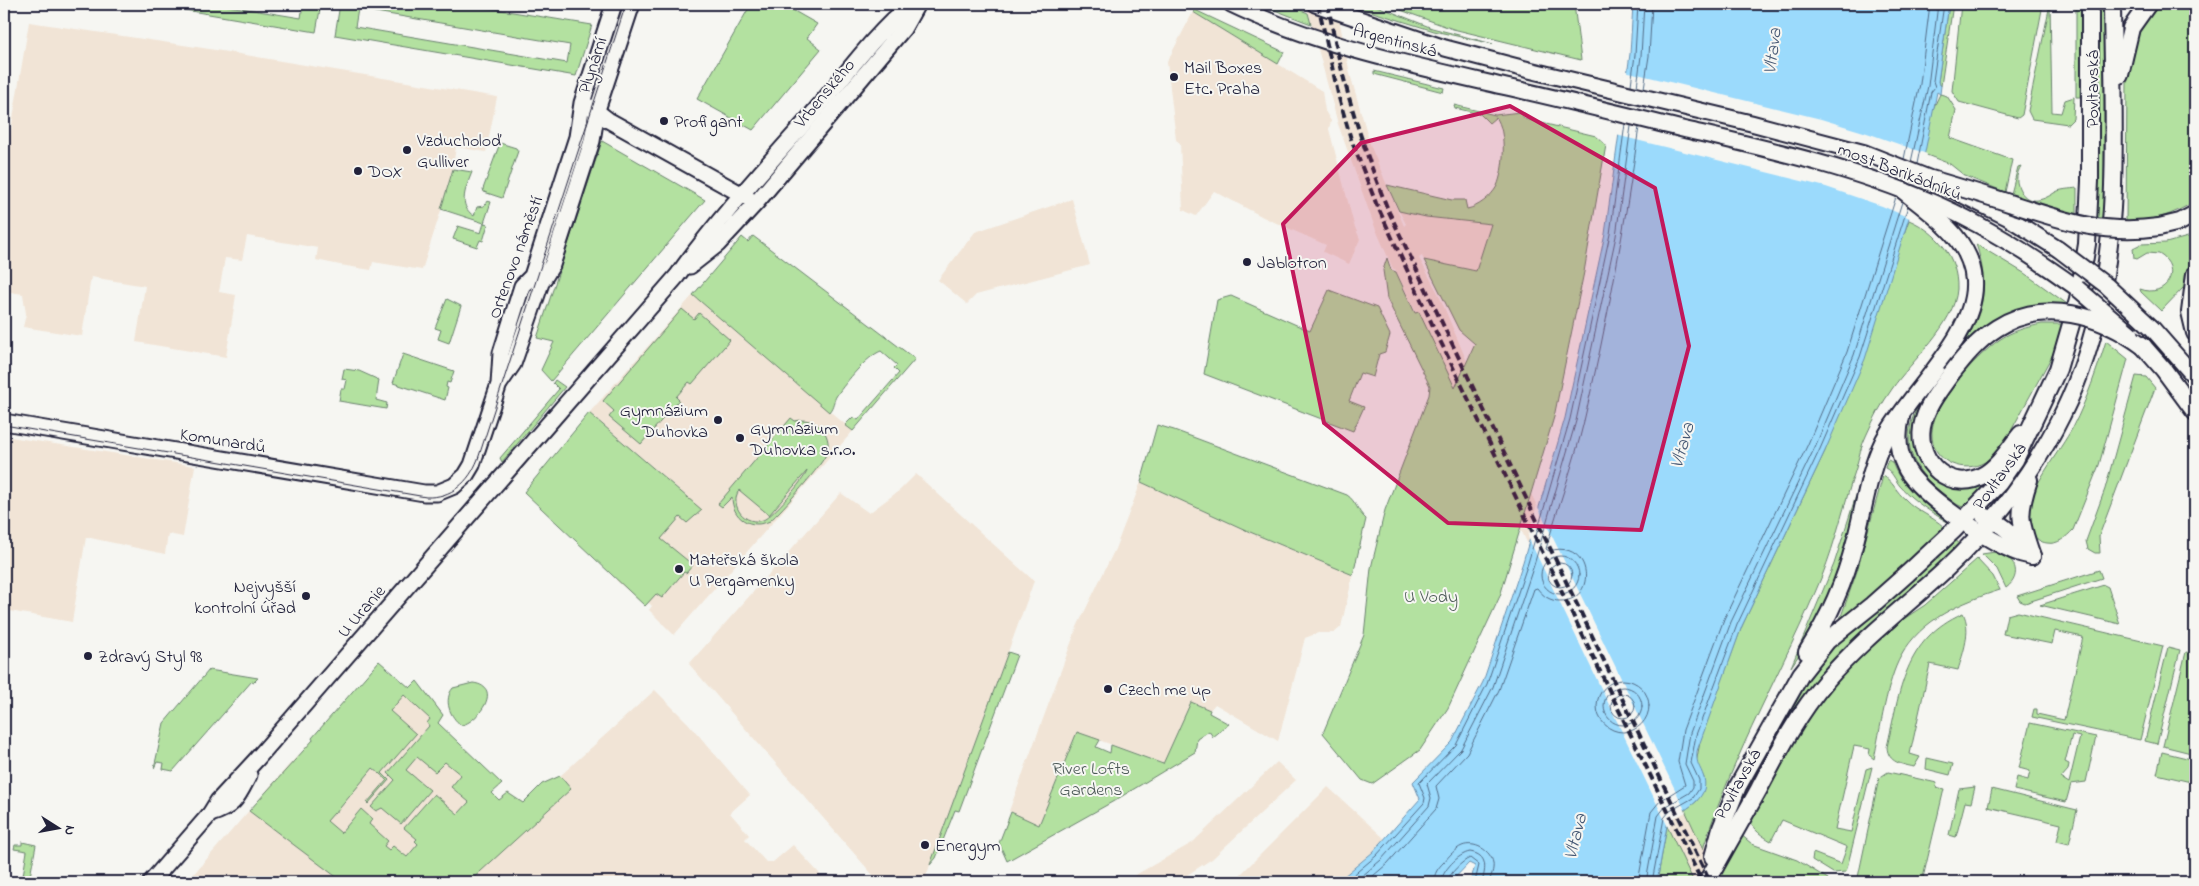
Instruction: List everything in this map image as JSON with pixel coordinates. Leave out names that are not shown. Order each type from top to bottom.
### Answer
[{"type":"main road","name":"Plynární","points":[[582,103],[614,4]]},
{"type":"main road","name":"Plynární","points":[[597,110],[632,4]]},
{"type":"main road","name":"Vrbenského","points":[[741,194],[810,117],[890,21],[911,4]]},
{"type":"main road","name":"Vrbenského","points":[[756,203],[903,29],[916,4]]},
{"type":"main road","name":"Argentinská","points":[[1230,4],[1287,27],[1350,48],[1525,91]]},
{"type":"main road","name":"Argentinská","points":[[1315,4],[1413,38],[1529,70]]},
{"type":"main road","name":"Povltavská","points":[[1707,882],[1721,828],[1738,786],[1797,680],[1817,651],[1842,628],[1879,599],[1963,520],[1999,483],[2015,460],[2058,369],[2078,300],[2085,262],[2090,181],[2090,4]]},
{"type":"main road","name":"Povltavská","points":[[1707,882],[1784,740],[1817,692],[1850,656],[1946,569],[1987,526],[2034,464],[2074,390],[2097,319],[2109,245],[2113,111],[2112,4]]},
{"type":"main road","points":[[2113,111],[2127,38],[2136,18],[2148,4]]},
{"type":"main road","name":"most Barikádníků","points":[[1529,70],[1834,144],[1865,153],[1931,179],[2006,217],[2058,249],[2107,286],[2132,308],[2172,349],[2195,378]]},
{"type":"main road","name":"most Barikádníků","points":[[1525,91],[1833,166],[1904,191],[1960,216],[2027,253],[2077,288],[2118,322],[2164,370],[2195,412]]},
{"type":"main road","points":[[582,103],[597,110],[608,120],[756,203],[718,244],[677,276]]},
{"type":"main road","name":"Ortenovo náměstí","points":[[437,492],[446,490],[460,482],[470,470],[499,384],[501,353],[522,286],[532,276],[577,136],[582,103]]},
{"type":"main road","name":"Ortenovo náměstí","points":[[499,384],[513,364],[541,283],[552,265],[592,141],[597,110]]},
{"type":"main road","points":[[1931,179],[2056,218],[2106,229],[2129,230],[2159,227],[2180,222],[2195,214]]},
{"type":"main road","points":[[1766,734],[1792,678],[1823,626],[1837,596],[1855,545],[1876,460],[1885,438],[1958,335],[1969,312],[1974,289],[1972,269],[1966,251],[1956,235],[1904,191]]},
{"type":"main road","points":[[677,276],[741,194]]},
{"type":"main road","points":[[2195,274],[2190,312],[2195,333]]},
{"type":"main road","name":"U Uranie","points":[[151,882],[210,814],[218,801],[495,487],[677,276]]},
{"type":"main road","points":[[2035,417],[1986,473],[1967,480],[1945,476],[1932,466],[1925,457],[1921,434],[1929,406],[1951,374],[1975,346],[1995,329],[2011,321],[2033,314],[2057,313],[2091,318],[2117,329],[2143,346]]},
{"type":"main road","points":[[1904,410],[1898,435],[1899,449],[1905,466],[1922,488],[1963,520],[1975,516],[1987,526],[2017,538],[2032,556],[2020,510],[2034,464]]},
{"type":"main road","name":"Komunardů","points":[[4,422],[424,493],[437,492]]},
{"type":"highlighted area","points":[[1510,106],[1655,188],[1689,346],[1641,530],[1448,523],[1324,423],[1283,224],[1361,143]]},
{"type":"shaded area","points":[[1306,4],[1336,4],[1350,74],[1371,147],[1404,226],[1406,224],[1399,211],[1426,217],[1491,224],[1476,271],[1424,260],[1422,256],[1419,258],[1438,293],[1468,364],[1536,504],[1554,532],[1722,882],[1691,882],[1395,269],[1393,269],[1374,225],[1338,124]]},
{"type":"shaded area","points":[[1193,12],[1322,91],[1325,111],[1331,121],[1329,129],[1354,225],[1360,239],[1349,264],[1323,252],[1326,245],[1263,217],[1214,191],[1196,216],[1183,210],[1180,143],[1176,140],[1167,62]]},
{"type":"shaded area","points":[[29,22],[203,48],[497,97],[486,152],[456,147],[451,179],[422,270],[373,262],[371,270],[340,265],[316,260],[318,248],[247,236],[242,260],[225,258],[219,292],[236,295],[226,357],[136,342],[145,286],[91,277],[82,336],[23,327],[26,314],[23,294],[4,291],[4,172]]},
{"type":"shaded area","points":[[1072,199],[1090,265],[976,295],[967,304],[938,280],[975,232]]},
{"type":"shaded area","name":"Gymnázium Duhovka","points":[[693,295],[853,431],[674,635],[649,610],[652,606],[649,603],[645,606],[616,580],[687,497],[589,413]]},
{"type":"shaded area","points":[[4,436],[195,466],[183,537],[168,534],[165,554],[86,537],[72,622],[4,610]]},
{"type":"shaded area","points":[[916,474],[1034,581],[925,879],[917,882],[879,882],[689,664],[841,493],[869,513],[900,490]]},
{"type":"shaded area","points":[[1141,482],[1250,532],[1353,575],[1341,627],[1334,633],[1318,633],[1305,638],[1278,741],[1215,704],[1210,710],[1191,702],[1164,764],[1077,732],[1039,825],[1009,811],[1077,627],[1115,549]]},
{"type":"shaded area","points":[[379,661],[410,688],[417,681],[443,715],[438,723],[502,784],[492,793],[499,800],[508,793],[523,803],[542,784],[560,776],[655,690],[688,723],[750,795],[730,813],[749,835],[745,839],[766,862],[773,862],[793,845],[819,873],[822,882],[198,882],[191,877],[313,740],[312,738]]},
{"type":"shaded area","points":[[1277,762],[1296,780],[1212,859],[1176,882],[1123,882],[1192,843]]},
{"type":"shaded area","points":[[1328,787],[1385,839],[1373,852],[1337,882],[1233,882]]},
{"type":"green space","points":[[149,4],[216,4],[301,18],[303,4],[321,4],[316,32]]},
{"type":"green space","points":[[340,4],[464,4],[592,25],[576,76],[335,35]],"holes":[[[358,9],[570,45],[567,63],[355,27]]]},
{"type":"green space","points":[[751,4],[782,4],[817,24],[807,38],[821,49],[753,130],[697,99]]},
{"type":"green space","points":[[1259,4],[1286,4],[1308,13],[1311,24]]},
{"type":"green space","points":[[1347,4],[1372,4],[1432,28],[1493,44],[1434,31]]},
{"type":"green space","points":[[1384,4],[1574,4],[1581,60],[1453,29]]},
{"type":"green space","points":[[1949,4],[1953,4],[1941,86],[1938,82]]},
{"type":"green space","points":[[1961,4],[2043,4],[2022,115],[2018,118],[1959,102],[1952,91]]},
{"type":"green space","points":[[2050,4],[2052,112],[2061,113],[2065,100],[2074,97],[2073,119],[2068,124],[2032,119],[2028,111]]},
{"type":"green space","points":[[2070,4],[2082,4],[2080,97],[2076,97],[2076,5]]},
{"type":"green space","points":[[2097,4],[2104,4],[2104,220],[2096,219]]},
{"type":"green space","points":[[2160,4],[2195,4],[2195,201],[2162,217],[2145,221],[2126,222],[2127,81],[2129,59],[2134,38],[2144,19]]},
{"type":"green space","points":[[1195,10],[1284,52],[1278,64],[1193,12]]},
{"type":"green space","points":[[1374,71],[1444,88],[1443,92],[1374,74]]},
{"type":"green space","points":[[1940,94],[1947,96],[1956,110],[1950,138],[2012,160],[2005,192],[1965,176],[1950,164],[1924,154],[1933,109]]},
{"type":"green space","name":"U Vody","points":[[1454,105],[1495,115],[1520,112],[1525,119],[1596,136],[1606,145],[1584,272],[1554,417],[1500,596],[1448,708],[1420,750],[1372,784],[1362,780],[1323,733],[1364,635],[1371,568],[1385,510],[1429,395],[1430,386],[1387,299],[1383,270],[1387,258],[1391,270],[1396,272],[1415,313],[1419,312],[1455,388],[1475,344],[1459,330],[1424,260],[1476,271],[1491,224],[1426,217],[1399,211],[1387,185],[1452,200],[1465,200],[1467,209],[1480,204],[1488,198],[1497,186],[1501,171],[1503,161],[1502,132],[1496,117],[1489,123],[1480,114],[1455,108]]},
{"type":"green space","points":[[602,141],[705,200],[551,381],[541,370],[554,342],[537,338]]},
{"type":"green space","points":[[500,143],[516,148],[518,151],[502,198],[484,192],[483,189]]},
{"type":"green space","points":[[2021,166],[2018,171],[2017,182],[2022,194],[2030,200],[2040,200],[2059,191],[2077,188],[2077,217],[2011,194],[2018,167]]},
{"type":"green space","points":[[453,169],[472,172],[464,196],[469,212],[474,216],[477,207],[484,206],[487,201],[491,202],[484,223],[441,209]]},
{"type":"green space","points":[[1909,220],[1928,231],[1950,256],[1956,277],[1957,289],[1954,302],[1941,329],[1888,394],[1869,430],[1861,448],[1836,536],[1822,576],[1729,779],[1703,849],[1685,810],[1697,801],[1704,778],[1696,763],[1701,737],[1742,626],[1825,451]]},
{"type":"green space","points":[[484,223],[488,224],[483,241],[480,240],[477,247],[453,239],[458,226],[481,233]]},
{"type":"green space","points":[[2195,235],[2195,253],[2188,269],[2184,287],[2161,311],[2140,289],[2158,290],[2164,286],[2171,274],[2170,267],[2159,254],[2147,253],[2137,259],[2134,258],[2133,248],[2141,244],[2166,243]]},
{"type":"green space","points":[[753,236],[915,359],[853,431],[845,425],[853,417],[858,420],[899,373],[894,368],[897,365],[881,351],[869,358],[851,377],[837,395],[829,412],[693,295],[742,237],[748,242]]},
{"type":"green space","points":[[1976,244],[2024,273],[2070,306],[2055,305],[1957,355],[1973,328],[1982,302],[1983,275]]},
{"type":"green space","points":[[1329,290],[1377,308],[1390,335],[1385,352],[1379,354],[1373,377],[1360,373],[1349,401],[1364,407],[1353,431],[1204,374],[1217,300],[1231,296],[1310,331]]},
{"type":"green space","points":[[447,299],[461,306],[449,343],[438,339],[441,330],[435,328]]},
{"type":"green space","points":[[682,309],[694,319],[699,313],[730,340],[692,384],[689,382],[676,397],[679,400],[641,444],[609,417],[614,411],[603,401]]},
{"type":"green space","points":[[2042,324],[2065,324],[2054,352],[2006,440],[1991,457],[1977,465],[1960,466],[1945,460],[1934,447],[1932,438],[1937,412],[1945,398],[1966,370],[1999,340],[2009,334]]},
{"type":"green space","points":[[2106,341],[2128,359],[2099,465],[2073,530],[2058,542],[2043,542],[2035,537],[2029,529],[2026,520],[2028,505],[2039,482],[2073,427]]},
{"type":"green space","points":[[403,354],[454,371],[450,383],[447,382],[446,387],[448,388],[445,400],[393,383]]},
{"type":"green space","points":[[344,369],[359,371],[379,380],[376,400],[387,403],[386,409],[339,401],[341,389],[345,389],[347,380],[342,379]]},
{"type":"green space","points":[[2136,376],[2146,377],[2155,388],[2099,536],[2100,553],[2095,553],[2088,549],[2086,541],[2105,489]]},
{"type":"green space","points":[[555,380],[565,387],[502,462],[500,458],[559,389],[553,383]]},
{"type":"green space","points":[[1924,397],[1915,430],[1915,452],[1923,468],[1943,485],[1959,488],[1982,486],[1982,489],[1963,507],[1954,503],[1929,482],[1914,460],[1909,436],[1911,423]]},
{"type":"green space","points":[[589,413],[702,510],[687,523],[680,517],[661,539],[693,565],[686,573],[684,572],[662,598],[656,594],[645,606],[524,492]]},
{"type":"green space","points":[[791,418],[795,421],[811,421],[822,429],[827,438],[828,445],[824,458],[802,487],[770,521],[756,524],[744,520],[735,511],[732,497],[722,507],[718,504]],"holes":[[[807,471],[795,489],[780,505],[767,517],[763,520],[750,520],[740,513],[737,508],[736,496],[739,490],[769,515]]]},
{"type":"green space","points":[[1157,425],[1347,495],[1366,519],[1353,575],[1250,532],[1141,482]]},
{"type":"green space","points":[[1888,460],[1892,462],[1901,479],[1908,487],[1947,516],[1949,523],[1905,492],[1892,473],[1885,468]]},
{"type":"green space","points":[[1883,476],[1889,480],[1909,503],[1944,527],[1912,559],[1839,622],[1857,571]]},
{"type":"green space","points":[[1864,477],[1841,568],[1808,641],[1791,667],[1834,564],[1861,480]]},
{"type":"green space","points":[[1955,539],[1960,545],[1813,685],[1780,730],[1759,771],[1754,772],[1801,683],[1832,646],[1860,627]]},
{"type":"green space","points":[[1995,552],[2007,557],[2014,566],[2015,577],[2006,588],[1997,569],[1982,554]]},
{"type":"green space","points":[[1977,559],[1993,576],[2000,590],[1957,606],[1931,622],[1909,643],[1896,666],[1892,678],[1884,706],[1874,759],[1869,755],[1870,749],[1854,746],[1835,829],[1851,832],[1866,769],[1872,767],[1846,872],[1833,873],[1812,860],[1813,853],[1841,864],[1847,847],[1782,820],[1771,841],[1761,835],[1749,821],[1765,798],[1792,741],[1835,683],[1893,626],[1925,605]]},
{"type":"green space","points":[[2099,570],[2102,578],[2025,603],[2020,601],[2017,596]]},
{"type":"green space","points":[[2104,585],[2108,587],[2120,624],[2040,605]]},
{"type":"green space","points":[[2018,612],[2163,646],[2140,740],[2032,717],[2034,709],[2037,709],[2037,714],[2064,720],[2083,637],[2055,631],[2052,644],[2003,634],[2007,615]]},
{"type":"green space","points":[[1963,613],[1966,620],[1967,634],[1958,670],[1930,664],[1910,754],[1920,757],[1914,767],[1896,762],[1890,756],[1887,747],[1901,687],[1908,669],[1916,652],[1928,637],[1943,624]]},
{"type":"green space","points":[[2168,647],[2180,650],[2157,744],[2145,741]]},
{"type":"green space","points":[[1008,652],[1017,655],[959,811],[955,810],[936,858],[930,865]]},
{"type":"green space","points":[[2186,652],[2195,654],[2195,754],[2163,746]]},
{"type":"green space","points":[[379,661],[410,688],[417,681],[443,715],[438,723],[502,784],[492,793],[499,800],[508,793],[523,803],[542,784],[560,776],[571,789],[469,882],[343,882],[249,811],[313,740],[312,738]],"holes":[[[404,695],[430,719],[427,723],[429,726],[388,773],[395,780],[371,807],[376,811],[382,808],[401,824],[430,790],[406,770],[417,757],[435,772],[445,762],[461,775],[451,787],[469,802],[458,814],[434,794],[404,828],[417,839],[415,841],[418,844],[407,857],[393,846],[389,850],[384,846],[388,841],[369,824],[372,819],[361,809],[341,833],[327,821],[373,768],[387,780],[368,804],[389,780],[382,773],[416,734],[390,711]]]},
{"type":"green space","points":[[209,670],[258,678],[254,682],[252,681],[173,771],[163,769],[164,763],[157,762],[154,768],[164,723]]},
{"type":"green space","points":[[473,683],[482,686],[487,691],[485,705],[474,719],[461,725],[451,713],[448,698],[453,688]]},
{"type":"green space","name":"River Lofts Gardens","points":[[1191,702],[1210,710],[1209,713],[1229,724],[1213,737],[1209,731],[1197,739],[1195,752],[1114,801],[1007,861],[999,843],[1011,812],[1039,825],[1077,732],[1100,740],[1096,747],[1110,753],[1111,745],[1163,764]]},
{"type":"green space","points":[[2030,723],[2096,737],[2086,782],[2071,784],[2066,802],[2014,790],[2017,777],[2028,780],[2030,771],[2019,768]],"holes":[[[2072,735],[2080,737],[2069,783],[2061,778],[2068,770],[2069,764],[2065,762]]]},
{"type":"green space","points":[[2162,752],[2195,760],[2195,783],[2157,774]]},
{"type":"green space","points":[[1927,758],[1953,764],[1950,775],[1926,769]]},
{"type":"green space","points":[[1888,772],[1937,783],[1936,787],[1944,789],[1922,882],[1857,882],[1879,778]]},
{"type":"green space","points":[[1975,787],[1971,803],[1965,802],[1956,837],[1949,835],[1959,789]]},
{"type":"green space","points":[[1992,789],[2077,810],[2069,844],[2057,841],[2061,824],[1988,807]]},
{"type":"green space","points":[[1667,826],[1694,882],[1657,882]]},
{"type":"green space","points":[[1740,834],[1752,844],[1797,860],[1828,879],[1828,882],[1722,882],[1719,871]]},
{"type":"green space","points":[[22,842],[36,845],[29,882],[22,882],[27,851],[14,849],[15,845],[22,845]]},
{"type":"water","name":"Vltava","points":[[1633,4],[1949,4],[1938,82],[1941,86],[1940,94],[1937,92],[1917,192],[1865,359],[1825,451],[1742,626],[1697,751],[1698,763],[1704,778],[1703,792],[1694,804],[1668,820],[1657,882],[1470,882],[1475,866],[1469,863],[1451,882],[1337,882],[1373,852],[1420,799],[1413,782],[1452,742],[1483,682],[1523,562],[1565,418],[1605,234],[1630,54]]},
{"type":"pier","points":[[1625,71],[1821,119],[1927,154],[1912,219],[1882,206],[1826,187],[1616,135]]},
{"type":"pier","points":[[1537,505],[1686,812],[1671,821],[1669,829],[1528,537]]},
{"type":"tram line","points":[[4,425],[426,497],[444,495],[458,487],[470,475],[478,459],[626,4]]},
{"type":"railway","points":[[1318,4],[1339,98],[1351,139],[1376,203],[1434,328],[1702,882]]},
{"type":"railway","points":[[1328,4],[1352,110],[1389,212],[1710,882]]},
{"type":"place","name":"Mail Boxes Etc. Praha","points":[[1174,77]]},
{"type":"place","name":"Profigant","points":[[664,121]]},
{"type":"place","name":"Vzducholoď Gulliver","points":[[407,150]]},
{"type":"place","name":"DOX","points":[[358,171]]},
{"type":"place","name":"Jablotron","points":[[1247,262]]},
{"type":"place","name":"Gymnázium Duhovka","points":[[718,420]]},
{"type":"place","name":"Gymnázium Duhovka s.r.o.","points":[[740,438]]},
{"type":"place","name":"Mateřská škola U Pergamenky","points":[[679,569]]},
{"type":"place","name":"Nejvyšší kontrolní úřad","points":[[306,596]]},
{"type":"place","name":"Zdravý Styl 98","points":[[88,656]]},
{"type":"place","name":"Czech me up","points":[[1108,689]]},
{"type":"place","name":"Energym","points":[[925,845]]}]
